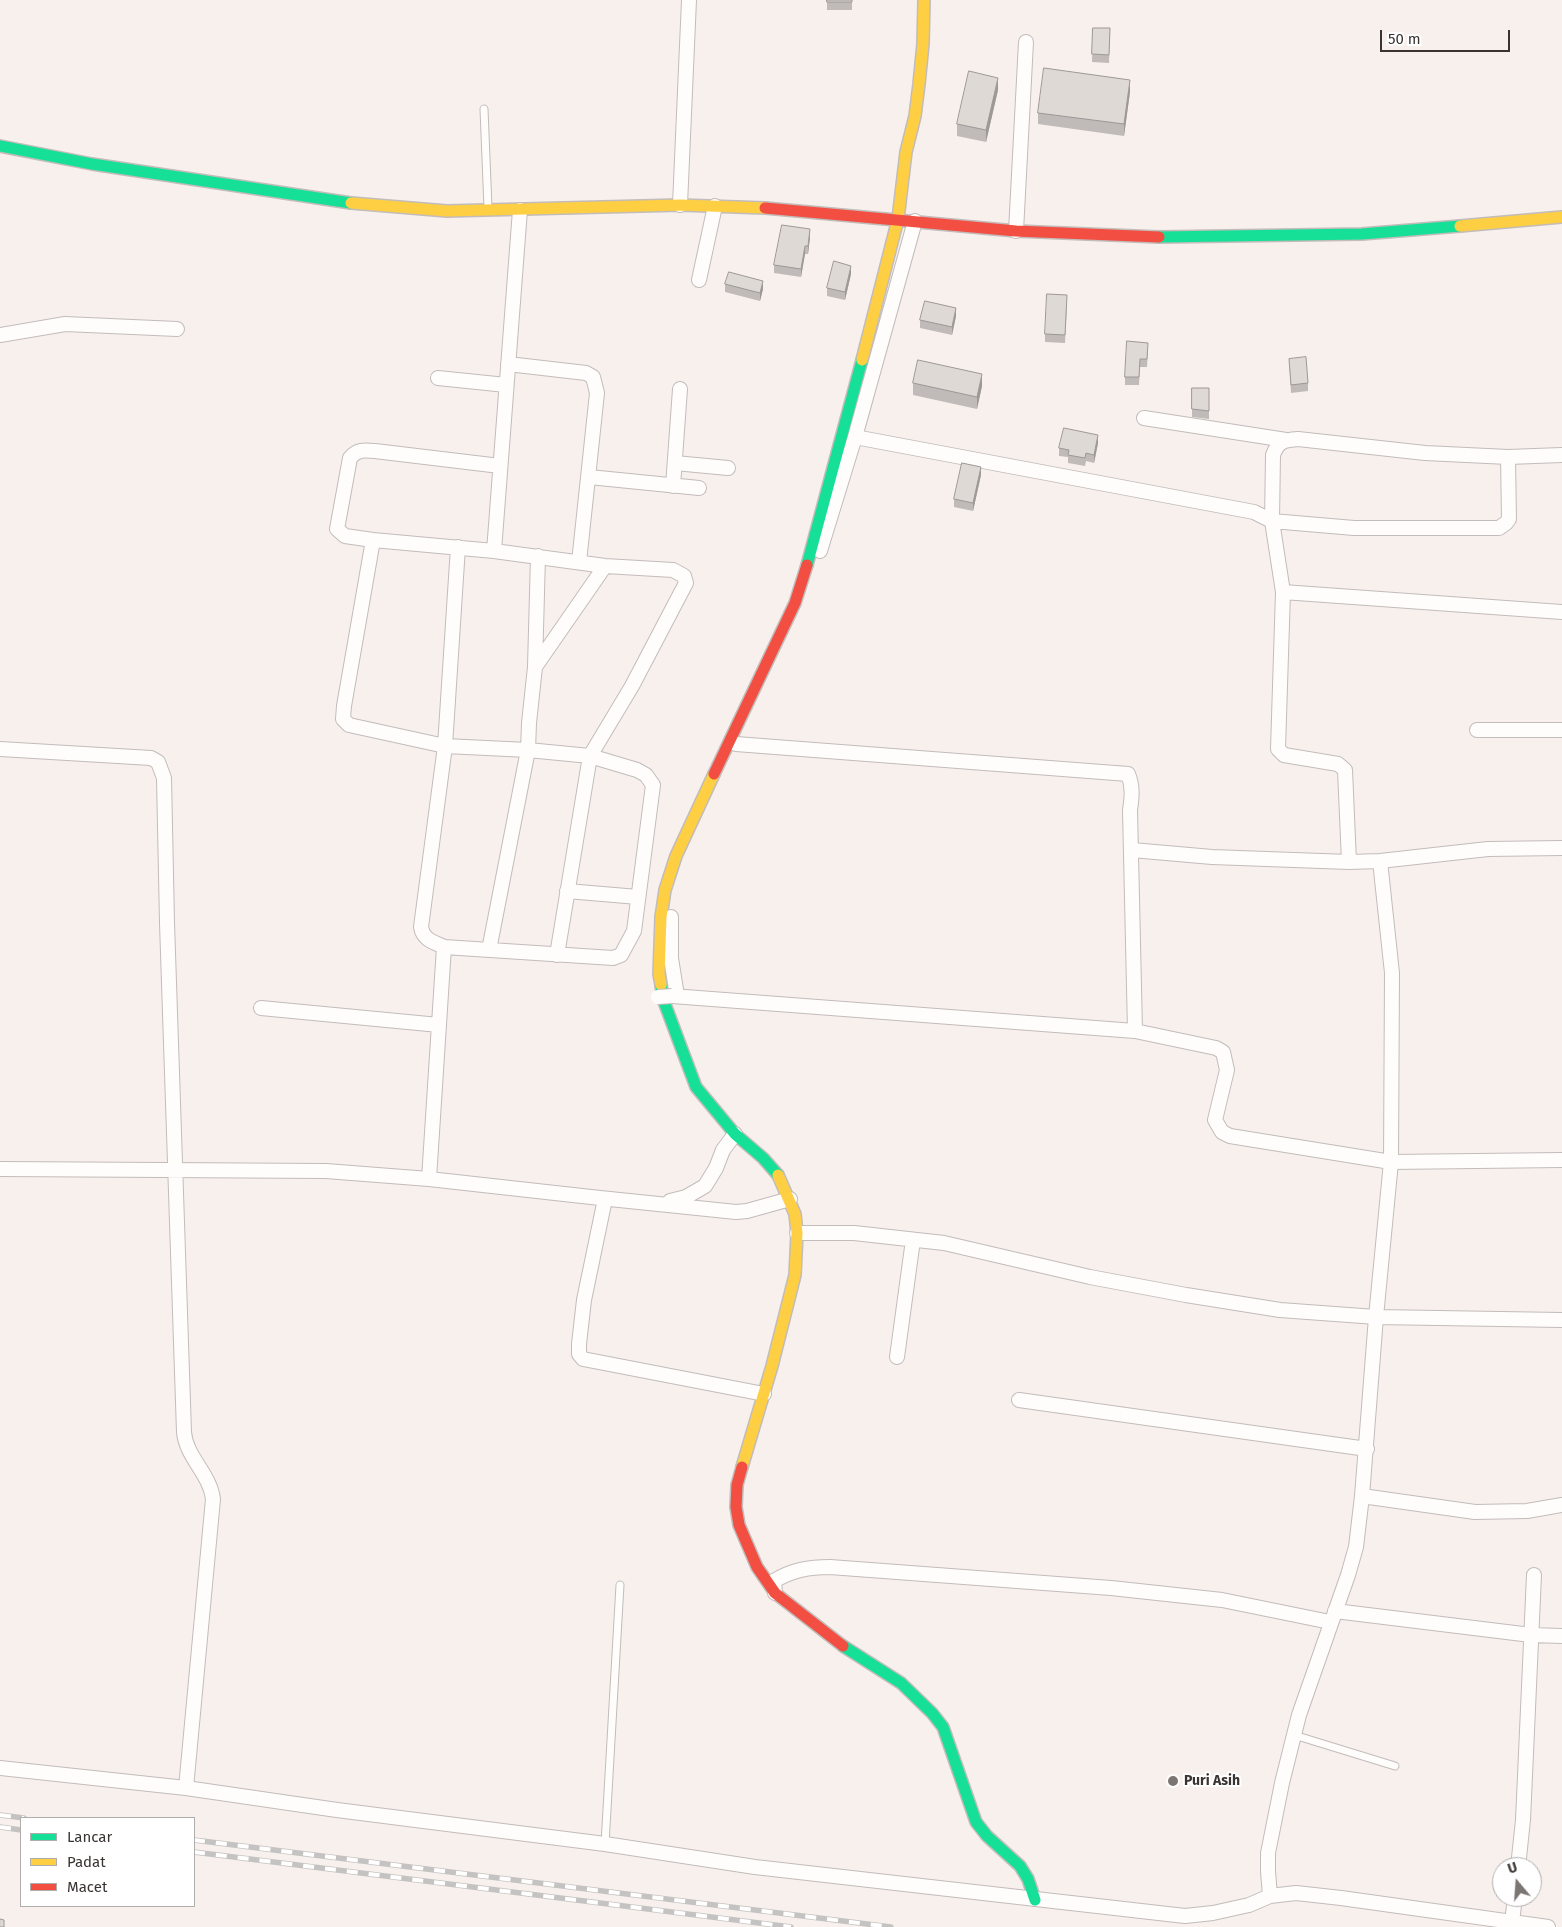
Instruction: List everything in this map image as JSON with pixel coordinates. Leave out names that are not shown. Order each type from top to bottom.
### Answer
[{"type":"street","points":[[680,205],[689,0]]},
{"type":"street","points":[[924,0],[923,44],[919,84],[906,152],[898,219],[849,410],[795,603],[676,856],[665,890],[659,941],[660,974],[696,1087],[735,1134],[773,1168],[780,1177],[795,1214],[797,1233],[795,1276],[764,1394],[737,1486],[736,1507],[739,1525],[746,1544],[757,1567],[774,1587],[832,1639],[901,1683],[932,1713],[943,1727],[951,1746],[976,1822],[981,1830],[1026,1875],[1035,1900]]},
{"type":"street","points":[[1016,232],[1026,42]]},
{"type":"street","points":[[0,146],[92,164],[334,202],[446,211],[680,205],[775,208],[1016,232],[1160,237],[1362,234],[1562,217]]},
{"type":"street","points":[[699,280],[715,206]]},
{"type":"street","points":[[494,551],[520,210]]},
{"type":"street","points":[[668,997],[672,958],[670,927],[678,875],[689,844],[818,561],[855,437],[915,221]]},
{"type":"street","points":[[0,336],[65,324],[177,329]]},
{"type":"street","points":[[508,364],[586,373],[594,377],[597,393],[579,562]]},
{"type":"street","points":[[438,378],[506,384]]},
{"type":"street","points":[[673,486],[680,388]]},
{"type":"street","points":[[1144,418],[1286,440],[1298,439],[1425,452],[1508,457],[1562,455]]},
{"type":"street","points":[[855,437],[1254,512],[1272,521],[1354,528],[1499,528],[1509,519],[1508,457]]},
{"type":"street","points":[[1286,440],[1276,446],[1273,455],[1272,521],[1283,592],[1278,748],[1284,755],[1338,764],[1345,770],[1350,862]]},
{"type":"street","points":[[500,466],[361,450],[354,453],[350,458],[337,529],[345,536],[373,540],[494,551],[605,566],[673,570],[684,576],[686,583],[632,686],[590,756],[556,955]]},
{"type":"street","points":[[675,463],[728,468]]},
{"type":"street","points":[[589,477],[699,488]]},
{"type":"street","points":[[373,540],[343,720],[348,725],[445,746],[528,750],[590,756],[637,770],[646,775],[653,785],[634,931],[621,955],[613,958],[444,947],[427,939],[422,934],[421,927],[445,746],[458,547]]},
{"type":"street","points":[[489,950],[528,750],[535,667],[538,556]]},
{"type":"street","points":[[535,667],[605,566]]},
{"type":"street","points":[[1283,592],[1562,612]]},
{"type":"street","points":[[1477,730],[1562,730]]},
{"type":"street","points":[[736,744],[1128,774],[1132,783],[1130,810],[1134,1031]]},
{"type":"street","points":[[0,750],[151,758],[158,762],[164,778],[167,923],[185,1440],[189,1451],[209,1485],[212,1499],[186,1788]]},
{"type":"street","points":[[1132,850],[1212,857],[1350,862],[1380,861],[1488,849],[1562,848]]},
{"type":"street","points":[[1270,1896],[1268,1853],[1282,1783],[1299,1714],[1356,1548],[1367,1449],[1376,1317],[1391,1162],[1392,973],[1380,861]]},
{"type":"street","points":[[567,891],[638,897]]},
{"type":"street","points":[[428,1179],[444,947]]},
{"type":"street","points":[[668,997],[1134,1031],[1216,1048],[1223,1052],[1227,1070],[1214,1120],[1222,1132],[1230,1136],[1391,1162],[1562,1160]]},
{"type":"street","points":[[261,1008],[439,1024]]},
{"type":"street","points":[[660,1204],[686,1197],[705,1186],[716,1168],[723,1150],[735,1134]]},
{"type":"street","points":[[0,1169],[326,1171],[428,1179],[736,1212],[747,1211],[790,1199]]},
{"type":"street","points":[[605,1199],[584,1300],[579,1344],[579,1354],[583,1359],[764,1394]]},
{"type":"street","points":[[797,1233],[854,1233],[944,1243],[1090,1277],[1280,1310],[1376,1317],[1562,1320]]},
{"type":"street","points":[[897,1357],[913,1240]]},
{"type":"street","points":[[1019,1400],[1367,1449]]},
{"type":"street","points":[[1362,1496],[1475,1512],[1527,1511],[1562,1505]]},
{"type":"street","points":[[774,1587],[788,1573],[814,1567],[830,1567],[1111,1588],[1222,1600],[1333,1616],[1531,1635],[1562,1636]]},
{"type":"street","points":[[1519,1857],[1534,1574]]},
{"type":"street","points":[[0,1768],[186,1788],[755,1866],[1185,1916],[1212,1914],[1248,1905],[1270,1896],[1296,1893],[1548,1927]]},
{"type":"street","points":[[1512,1922],[1514,1907]]},
{"type":"lane","points":[[484,109],[488,211]]},
{"type":"lane","points":[[605,1844],[620,1585]]},
{"type":"lane","points":[[1294,1735],[1395,1766]]},
{"type":"building","points":[[827,0],[852,0],[852,2],[827,2]]},
{"type":"building","points":[[1093,28],[1110,28],[1109,55],[1092,54]]},
{"type":"building","points":[[1044,68],[1130,80],[1124,124],[1038,113]]},
{"type":"building","points":[[969,71],[998,78],[986,130],[957,124]]},
{"type":"building","points":[[782,225],[810,229],[808,246],[805,246],[801,269],[774,265]]},
{"type":"building","points":[[834,261],[851,266],[845,292],[827,288]]},
{"type":"building","points":[[729,272],[763,281],[760,293],[725,284]]},
{"type":"building","points":[[1047,294],[1067,295],[1065,335],[1045,334]]},
{"type":"building","points":[[925,301],[956,308],[952,327],[920,320]]},
{"type":"building","points":[[1127,341],[1148,343],[1147,359],[1140,359],[1139,377],[1125,377]]},
{"type":"building","points":[[1306,357],[1308,383],[1291,385],[1289,359]]},
{"type":"building","points":[[918,360],[982,374],[977,397],[913,383]]},
{"type":"building","points":[[1192,388],[1209,388],[1209,411],[1192,409]]},
{"type":"building","points":[[1064,428],[1098,435],[1094,455],[1086,453],[1085,458],[1068,455],[1069,450],[1059,448]]},
{"type":"building","points":[[962,463],[981,467],[973,503],[954,499]]},
{"type":"building","points":[[0,1919],[4,1920],[4,1927],[0,1927]]},
{"type":"railway","points":[[0,1815],[20,1818]]},
{"type":"railway","points":[[0,1827],[20,1830]]},
{"type":"railway","points":[[195,1840],[891,1927]]},
{"type":"railway","points":[[195,1852],[791,1927]]},
{"type":"traffic: fast","points":[[0,146],[92,164],[351,203]]},
{"type":"traffic: fast","points":[[1159,237],[1362,234],[1460,226]]},
{"type":"traffic: fast","points":[[807,565],[862,360]]},
{"type":"traffic: fast","points":[[661,985],[663,999],[696,1087],[735,1134],[763,1158],[778,1175]]},
{"type":"traffic: fast","points":[[843,1646],[901,1683],[932,1713],[943,1727],[976,1822],[987,1836],[1020,1866],[1028,1879],[1035,1900]]},
{"type":"traffic: slow","points":[[862,360],[898,219],[906,152],[915,116],[919,84],[923,44],[924,0]]},
{"type":"traffic: slow","points":[[351,203],[447,211],[680,205],[765,208]]},
{"type":"traffic: slow","points":[[1460,226],[1562,217]]},
{"type":"traffic: slow","points":[[661,985],[659,974],[661,917],[665,890],[676,856],[714,774]]},
{"type":"traffic: slow","points":[[742,1467],[772,1366],[795,1275],[797,1233],[795,1214],[778,1175]]},
{"type":"traffic: jam","points":[[765,208],[1016,231],[1159,237]]},
{"type":"traffic: jam","points":[[714,774],[795,603],[807,565]]},
{"type":"traffic: jam","points":[[742,1467],[737,1485],[736,1507],[739,1525],[757,1567],[775,1593],[843,1646]]},
{"type":"place","name":"Puri Asih","points":[[1173,1781]]}]
